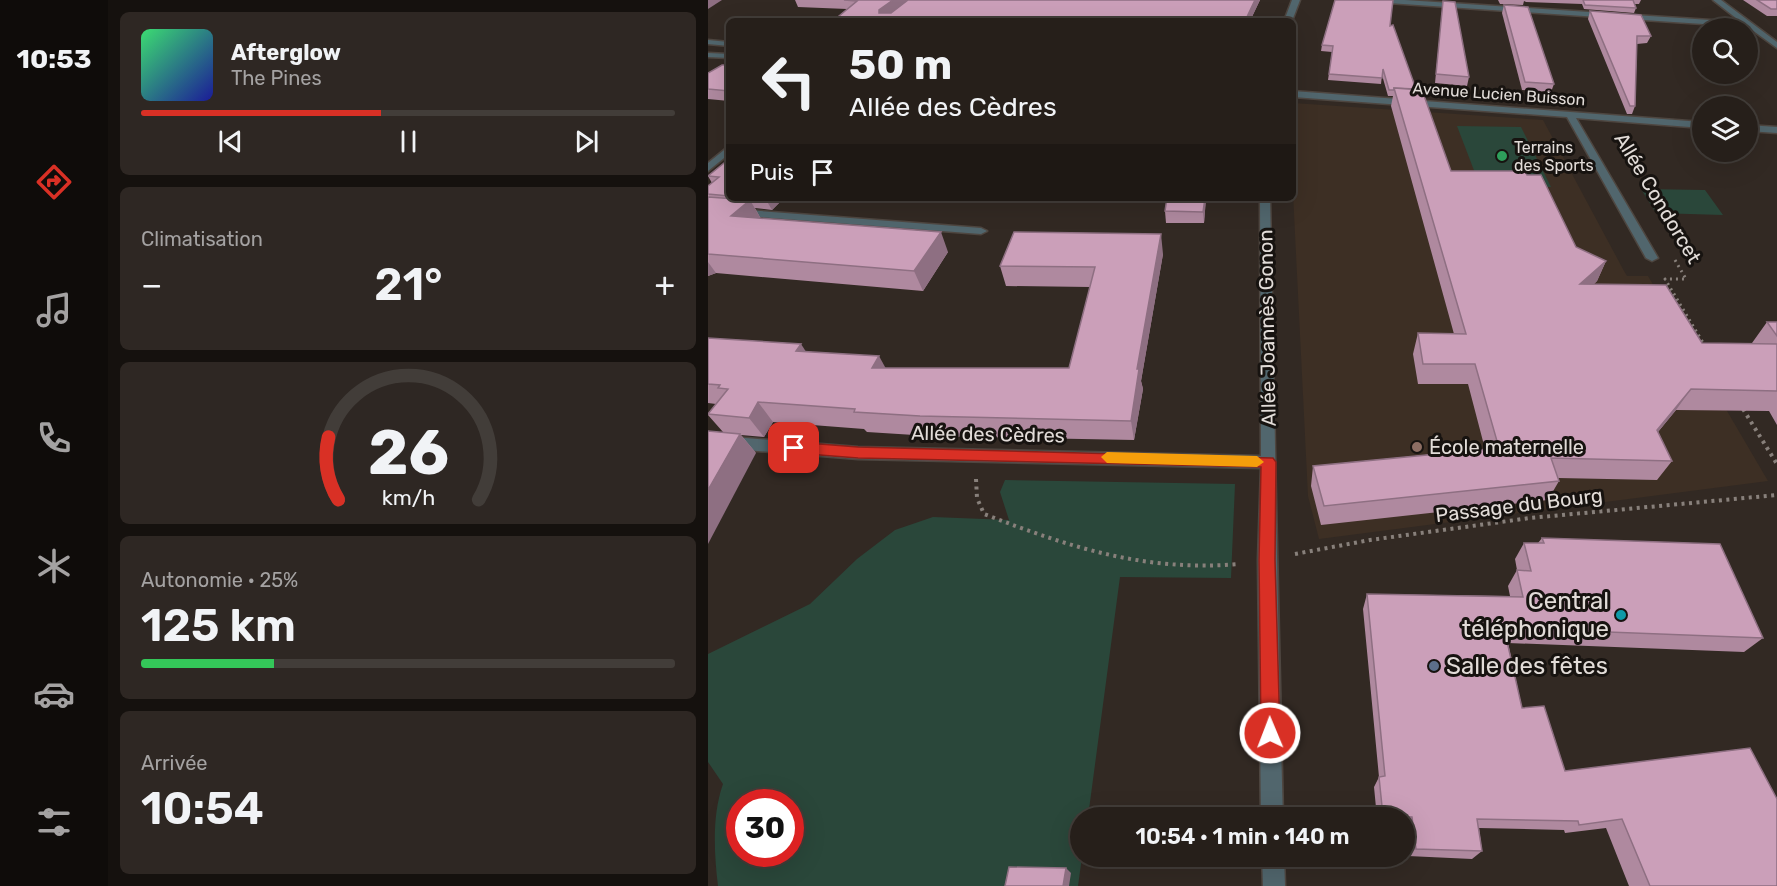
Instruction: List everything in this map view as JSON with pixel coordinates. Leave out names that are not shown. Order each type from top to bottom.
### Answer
[{"type":"street","points":[[1289,18],[1296,0]]},
{"type":"street","points":[[1373,0],[1692,21]]},
{"type":"street","points":[[1717,0],[1741,18]]},
{"type":"street","points":[[1758,31],[1777,46]]},
{"type":"street","points":[[708,42],[726,44]]},
{"type":"street","points":[[708,56],[726,56]]},
{"type":"street","name":"Avenue Lucien Buisson","points":[[1296,94],[1692,124]]},
{"type":"street","name":"Allée Condorcet","points":[[1570,115],[1652,258]]},
{"type":"street","points":[[1758,129],[1777,130]]},
{"type":"street","points":[[708,168],[726,152]]},
{"type":"street","name":"Allée Joannès Gonon","points":[[1265,201],[1269,462],[1267,560],[1272,807]]},
{"type":"street","points":[[708,210],[981,231]]},
{"type":"street","name":"Allée des Cèdres","points":[[708,441],[858,453],[1269,462]]},
{"type":"street","points":[[1273,867],[1274,886]]},
{"type":"path","name":"Allée Condorcet","points":[[1674,258],[1686,279],[1665,279],[1707,350]]},
{"type":"path","points":[[1742,407],[1777,464]]},
{"type":"path","name":"Passage du Bourg","points":[[977,455],[975,490],[978,505],[984,514],[1104,556],[1168,567],[1212,568],[1382,538],[1529,517],[1777,495]]},
{"type":"shaded area","points":[[1296,103],[1543,120],[1627,276],[1648,276],[1768,481],[1319,539],[1308,496],[1293,201],[1296,201]]},
{"type":"green space","name":"Terrains des Sports","points":[[1457,126],[1521,127],[1551,187],[1480,186]]},
{"type":"green space","points":[[1641,189],[1705,190],[1723,215],[1656,213]]},
{"type":"green space","points":[[1005,480],[1235,484],[1231,578],[1120,577],[1089,807],[1070,807],[1070,867],[1081,867],[1078,886],[718,886],[715,834],[717,808],[723,784],[708,762],[708,654],[810,604],[857,559],[895,530],[933,517],[1009,520],[1000,492]]},
{"type":"building","points":[[844,0],[893,0],[879,10],[879,13],[891,13],[908,0],[1255,0],[1246,18],[837,18],[857,1]]},
{"type":"building","points":[[1335,0],[1393,0],[1390,26],[1393,25],[1416,89],[1394,88],[1394,90],[1389,90],[1383,69],[1382,78],[1329,74],[1333,46],[1322,45]]},
{"type":"building","points":[[1583,0],[1633,0],[1636,8],[1585,5]]},
{"type":"building","points":[[1757,0],[1777,0],[1777,9],[1771,9]]},
{"type":"building","points":[[1443,1],[1455,2],[1469,77],[1436,74]]},
{"type":"building","points":[[1504,5],[1528,7],[1554,84],[1525,82]]},
{"type":"building","points":[[1590,11],[1641,15],[1651,36],[1637,36],[1635,106],[1630,106]]},
{"type":"building","points":[[726,65],[726,91],[708,89],[708,73]]},
{"type":"building","points":[[1394,88],[1422,90],[1451,171],[1525,171],[1527,175],[1541,175],[1576,247],[1606,261],[1580,284],[1666,285],[1702,343],[1777,344],[1777,391],[1691,389],[1657,430],[1672,461],[1551,458],[1559,481],[1324,506],[1313,466],[1499,448],[1475,364],[1423,364],[1418,333],[1466,334]]},
{"type":"building","points":[[726,161],[726,196],[708,194],[708,186],[719,177],[708,176]]},
{"type":"building","points":[[708,197],[726,198],[726,201],[749,201],[731,216],[941,232],[914,271],[708,254]]},
{"type":"building","points":[[1167,201],[1205,201],[1203,212],[1165,211]]},
{"type":"building","points":[[1014,232],[1161,234],[1137,369],[1139,369],[1131,421],[920,416],[758,402],[749,418],[708,414],[728,389],[718,388],[720,385],[708,384],[708,338],[801,344],[796,351],[879,356],[872,368],[1069,368],[1095,267],[1000,266]]},
{"type":"building","points":[[1767,322],[1777,322],[1777,336]]},
{"type":"building","points":[[708,431],[740,434],[708,490]]},
{"type":"building","points":[[1542,538],[1720,544],[1763,638],[1504,628],[1522,708],[1544,706],[1565,771],[1750,748],[1777,799],[1777,886],[1650,886],[1622,819],[1579,825],[1578,821],[1477,819],[1482,851],[1416,849],[1415,807],[1382,807],[1379,777],[1385,776],[1367,594],[1523,597],[1517,570],[1531,571],[1524,543],[1544,543]]},
{"type":"building","points":[[1009,867],[1066,868],[1063,886],[1005,886]]},
{"type":"slow traffic","points":[[1107,457],[1257,462]]},
{"type":"place","name":"Terrains des Sports","points":[[1502,156]]},
{"type":"place","name":"École maternelle","points":[[1417,447]]},
{"type":"place","name":"Central téléphonique","points":[[1621,615]]},
{"type":"place","name":"Salle des fêtes","points":[[1434,666]]},
{"type":"route","points":[[794,448],[858,453],[1269,462],[1267,560],[1270,733]]}]
